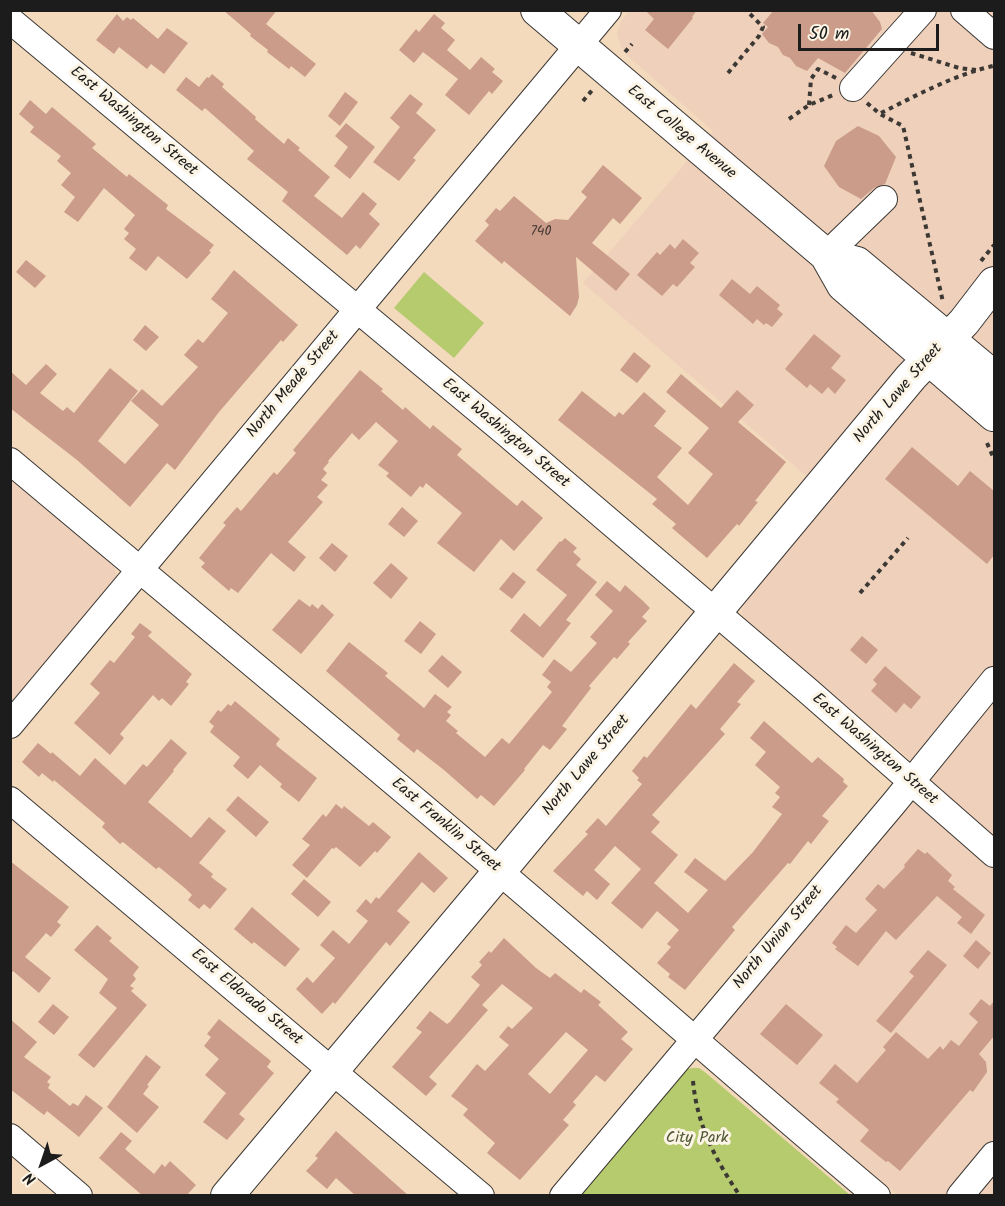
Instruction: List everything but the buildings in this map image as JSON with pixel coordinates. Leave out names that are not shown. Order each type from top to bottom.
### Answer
[{"type":"main road","name":"East College Avenue","points":[[537,10],[826,255],[856,263],[939,348],[991,429]]},
{"type":"main road","name":"North Lawe Street","points":[[227,1196],[715,612],[994,283]]},
{"type":"main road","name":"East College Avenue","points":[[939,348],[994,377]]},
{"type":"street","name":"North Meade Street","points":[[10,725],[608,10]]},
{"type":"street","points":[[854,88],[923,10]]},
{"type":"street","points":[[964,10],[994,36]]},
{"type":"street","name":"East Washington Street","points":[[10,20],[357,309],[715,612],[994,854]]},
{"type":"street","points":[[826,255],[884,199]]},
{"type":"street","name":"East Franklin Street","points":[[10,460],[499,872],[877,1196]]},
{"type":"street","name":"North Union Street","points":[[562,1196],[894,803],[994,680]]},
{"type":"street","name":"East Eldorado Street","points":[[10,800],[481,1196]]},
{"type":"street","points":[[10,1137],[79,1196]]},
{"type":"street","points":[[960,1196],[994,1155]]},
{"type":"path","points":[[728,73],[759,36],[763,27],[746,10]]},
{"type":"path","points":[[892,45],[922,57],[977,70]]},
{"type":"path","points":[[880,114],[936,86],[993,66]]},
{"type":"path","points":[[808,105],[811,79],[818,69],[854,88],[864,101],[880,114],[903,126],[944,306]]},
{"type":"path","points":[[789,119],[808,105],[854,88]]},
{"type":"path","points":[[991,429],[994,459]]},
{"type":"path","points":[[860,593],[908,538]]},
{"type":"path","points":[[693,1081],[695,1103],[709,1145],[721,1169],[740,1196]]},
{"type":"shaded area","points":[[629,11],[994,11],[994,1195],[898,1195],[733,1056],[714,1035],[719,1025],[930,779],[897,748],[748,623],[742,614],[749,596],[832,498],[583,283],[713,131],[628,56],[621,46],[617,34],[621,22]]},
{"type":"shaded area","points":[[11,475],[111,560],[118,578],[11,706]]},
{"type":"green space","points":[[424,272],[484,323],[454,358],[394,308]]},
{"type":"green space","name":"City Park","points":[[699,1068],[706,1073],[850,1195],[580,1196],[682,1070]]}]
